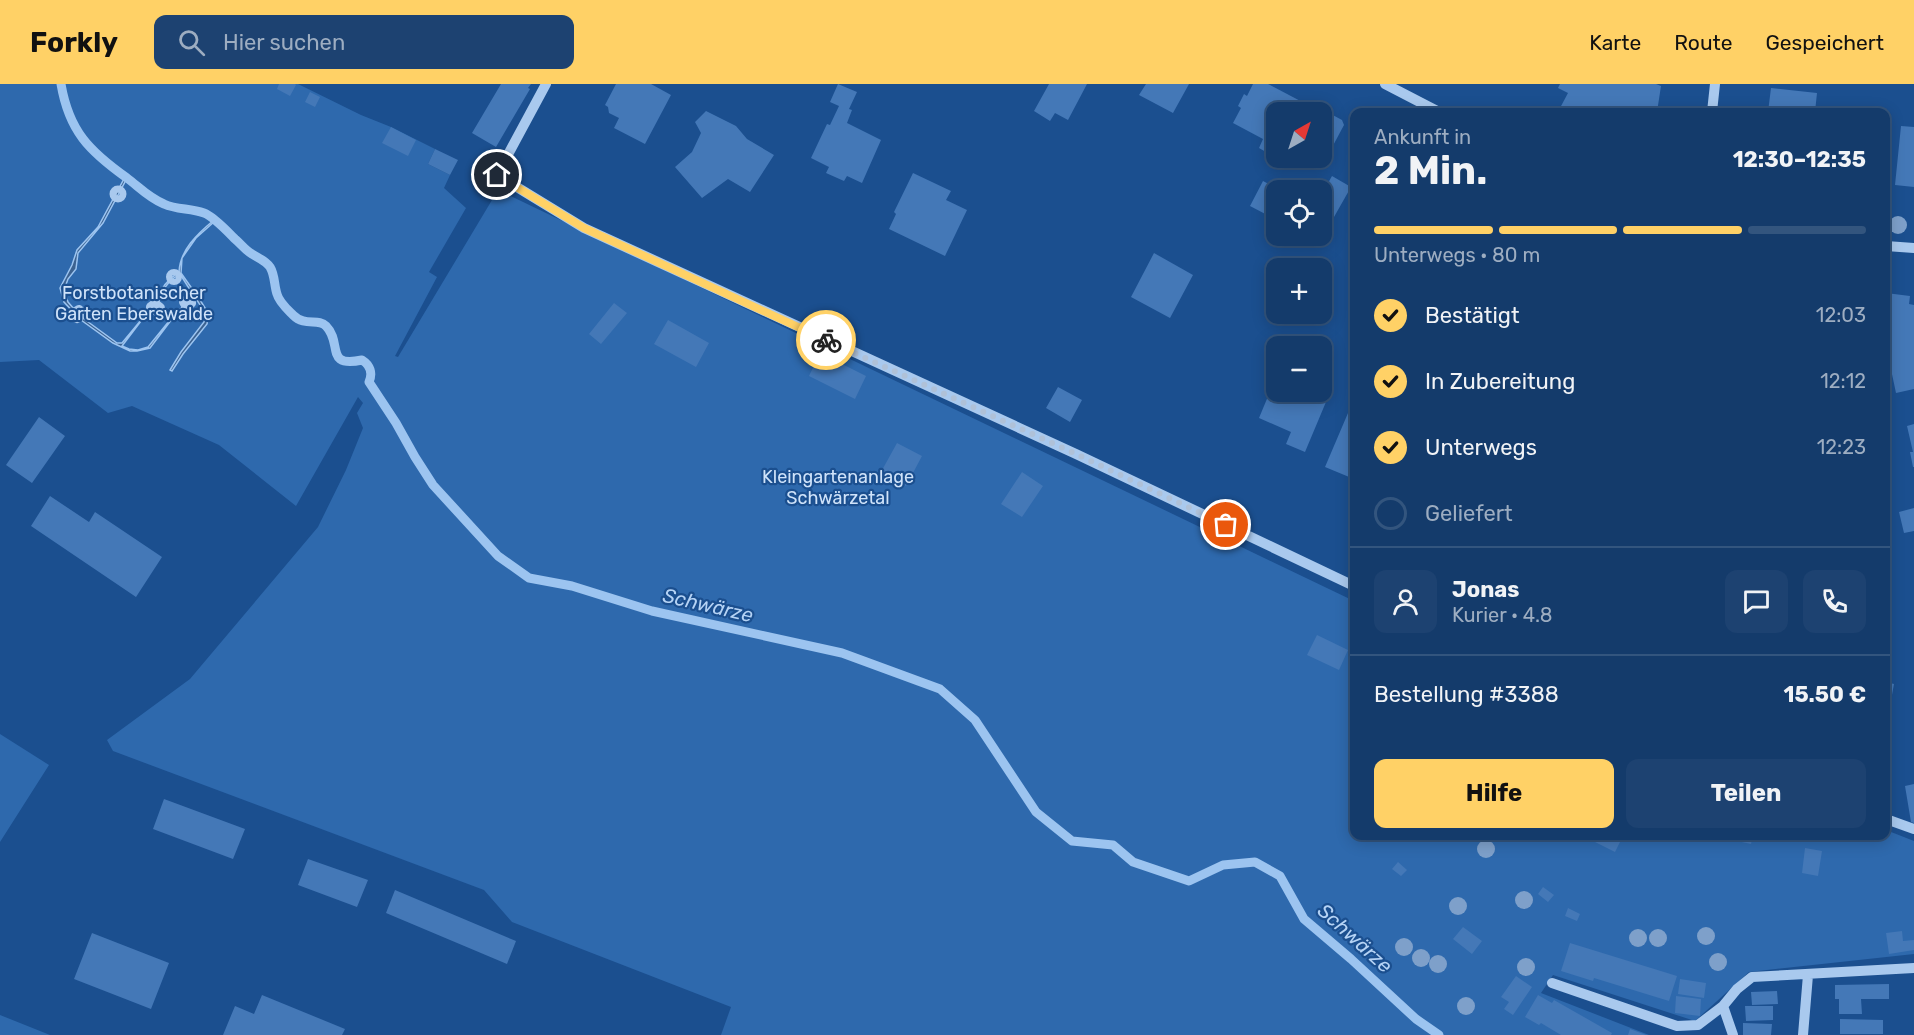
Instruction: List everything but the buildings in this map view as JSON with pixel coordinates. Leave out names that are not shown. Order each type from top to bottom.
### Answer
[{"type":"street","points":[[546,84],[497,175],[584,228],[1065,449],[1350,584]]},
{"type":"street","points":[[1385,84],[1431,108]]},
{"type":"street","points":[[1712,108],[1715,84]]},
{"type":"street","points":[[1890,246],[1914,248]]},
{"type":"street","points":[[1890,821],[1914,830]]},
{"type":"street","points":[[1552,983],[1677,1026],[1698,1025],[1723,1006],[1737,989],[1752,977],[1914,968]]},
{"type":"street","points":[[1803,1035],[1808,975]]},
{"type":"street","points":[[1723,1006],[1733,1035]]},
{"type":"green space","points":[[0,84],[298,84],[435,149],[428,164],[450,175],[444,188],[466,208],[429,272],[437,277],[395,356],[398,357],[498,190],[1350,599],[1350,840],[1890,840],[1890,832],[1914,841],[1914,954],[1749,972],[1695,1021],[1553,975],[1541,993],[1649,1035],[721,1035],[731,1007],[512,922],[484,890],[113,751],[107,740],[190,679],[318,527],[346,470],[363,428],[357,413],[363,403],[358,397],[296,506],[219,445],[132,406],[108,413],[39,360],[0,362]]},
{"type":"green space","points":[[0,734],[49,765],[0,842]]},
{"type":"green space","points":[[0,1015],[50,1035],[0,1035]]},
{"type":"shaded area","points":[[125,177],[127,178],[103,223],[78,253],[76,269],[68,279],[64,290],[68,302],[80,316],[117,343],[122,343],[156,302],[165,285],[179,272],[182,258],[181,273],[207,311],[208,319],[207,324],[172,371],[170,370],[181,352],[204,322],[201,306],[195,297],[172,319],[150,348],[137,351],[130,351],[113,343],[81,320],[64,302],[60,288],[77,250],[98,227]],"holes":[[[180,274],[194,296],[174,315],[148,347],[138,350],[122,346],[141,321],[158,304],[162,291],[171,280]]]},
{"type":"shaded area","points":[[215,221],[196,238],[182,258],[196,237]]},
{"type":"waterway","name":"Schwärze","points":[[61,84],[69,115],[75,127],[102,159],[159,202],[199,211],[212,217],[247,251],[270,267],[278,297],[293,315],[302,321],[326,326],[331,333],[338,357],[350,362],[362,360],[367,364],[371,372],[369,382],[433,485],[498,556],[529,578],[572,586],[652,611],[842,653],[940,689],[975,720],[1036,812],[1072,841],[1113,845],[1133,862],[1189,881],[1223,865],[1255,862],[1280,876],[1304,919],[1416,1019],[1439,1035]]},
{"type":"way so far","points":[[826,340],[1226,525]]},
{"type":"route","points":[[497,175],[584,228],[826,340]]},
{"type":"park label","name":"Forstbotanischer Garten Eberswalde","points":[[134,303]]},
{"type":"park label","name":"Kleingartenanlage Schwärzetal","points":[[838,487]]}]
